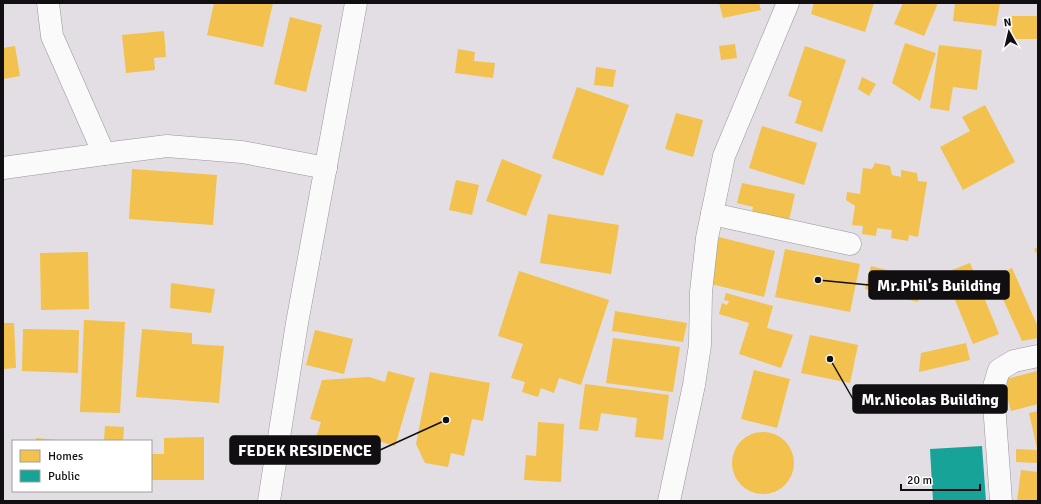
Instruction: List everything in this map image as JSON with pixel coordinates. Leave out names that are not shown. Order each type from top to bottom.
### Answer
[{"type":"street","points":[[48,3],[52,36],[104,154]]},
{"type":"street","points":[[270,501],[297,323],[356,3]]},
{"type":"street","points":[[669,501],[694,385],[700,346],[701,292],[707,238],[724,156],[788,3]]},
{"type":"street","points":[[3,168],[167,146],[242,152],[326,168]]},
{"type":"street","points":[[712,214],[850,244]]},
{"type":"street","points":[[1001,501],[993,390],[999,370],[1014,361],[1038,356]]},
{"type":"building: Homes","points":[[214,3],[273,3],[263,47],[207,35]]},
{"type":"building: Homes","points":[[719,3],[759,3],[761,10],[723,18]]},
{"type":"building: Homes","points":[[814,3],[874,3],[865,32],[811,14]]},
{"type":"building: Homes","points":[[903,3],[938,3],[924,36],[894,24]]},
{"type":"building: Homes","points":[[955,3],[1000,3],[996,26],[953,21]]},
{"type":"building: Homes","points":[[1012,16],[1038,16],[1038,39],[1012,39]]},
{"type":"building: Homes","points":[[290,17],[322,25],[306,92],[274,84]]},
{"type":"building: Homes","points":[[164,31],[166,57],[154,58],[155,70],[126,73],[122,35]]},
{"type":"building: Homes","points":[[905,43],[936,53],[920,101],[892,83]]},
{"type":"building: Homes","points":[[735,44],[737,58],[721,60],[719,46]]},
{"type":"building: Homes","points":[[939,45],[982,50],[977,90],[953,87],[949,111],[930,108]]},
{"type":"building: Homes","points":[[15,46],[20,76],[3,79],[3,48]]},
{"type":"building: Homes","points":[[805,46],[846,60],[822,132],[795,123],[802,101],[788,96]]},
{"type":"building: Homes","points":[[458,49],[475,52],[474,61],[495,63],[493,78],[455,73]]},
{"type":"building: Homes","points":[[596,67],[616,70],[613,87],[594,85]]},
{"type":"building: Homes","points":[[862,77],[876,84],[869,96],[858,89]]},
{"type":"building: Homes","points":[[577,87],[629,105],[603,176],[552,158]]},
{"type":"building: Homes","points":[[985,105],[1015,162],[963,190],[940,147],[970,131],[962,117]]},
{"type":"building: Homes","points":[[676,113],[703,120],[693,157],[665,149]]},
{"type":"building: Homes","points":[[762,126],[817,143],[804,185],[749,168]]},
{"type":"building: Homes","points":[[502,159],[542,175],[526,216],[486,201]]},
{"type":"building: Homes","points":[[875,163],[890,166],[892,175],[901,177],[901,170],[917,173],[918,181],[927,182],[918,237],[909,235],[908,241],[891,238],[892,230],[877,228],[876,236],[862,234],[863,226],[852,225],[855,206],[846,200],[847,192],[860,194],[863,168],[872,169]]},
{"type":"building: Homes","points":[[132,169],[217,175],[213,225],[129,219]]},
{"type":"building: Homes","points":[[456,180],[479,185],[472,215],[449,210]]},
{"type":"building: Homes","points":[[742,183],[795,194],[788,225],[751,217],[753,207],[737,203]]},
{"type":"building: Homes","points":[[548,214],[619,225],[611,274],[540,263]]},
{"type":"building: Homes","points":[[719,237],[775,251],[764,297],[707,283]]},
{"type":"building: Homes","points":[[1038,247],[1038,256],[1034,249]]},
{"type":"building: Homes","points":[[785,249],[860,264],[850,312],[775,297]]},
{"type":"building: Homes","points":[[88,252],[89,309],[41,310],[40,253]]},
{"type":"building: Homes","points":[[970,263],[999,334],[973,344],[944,273]]},
{"type":"building: Homes","points":[[871,266],[923,279],[918,302],[865,289]]},
{"type":"building: Homes","points":[[1012,268],[1038,327],[1038,338],[1022,341],[993,277]]},
{"type":"building: Homes","points":[[519,271],[609,300],[581,385],[559,378],[554,393],[541,388],[538,397],[522,392],[525,382],[511,378],[523,344],[498,336]]},
{"type":"building: Homes","points":[[171,283],[215,289],[211,313],[170,308]]},
{"type":"building: Homes","points":[[726,293],[773,306],[767,328],[793,335],[781,368],[739,354],[749,323],[719,314],[722,303],[727,305],[729,301],[724,300]]},
{"type":"building: Homes","points":[[615,311],[687,323],[683,342],[612,331]]},
{"type":"building: Homes","points":[[84,320],[125,322],[120,413],[80,412]]},
{"type":"building: Homes","points":[[3,323],[14,323],[16,368],[3,369]]},
{"type":"building: Homes","points":[[23,329],[79,330],[78,373],[22,371]]},
{"type":"building: Homes","points":[[142,329],[192,333],[192,344],[224,346],[219,403],[136,397]]},
{"type":"building: Homes","points":[[315,330],[353,339],[344,374],[306,365]]},
{"type":"building: Homes","points":[[810,335],[858,345],[850,383],[801,373]]},
{"type":"building: Homes","points":[[613,338],[680,347],[673,392],[606,383]]},
{"type":"building: Homes","points":[[966,343],[970,360],[919,372],[921,353]]},
{"type":"building: Homes","points":[[754,370],[790,379],[777,428],[741,419]]},
{"type":"building: Homes","points":[[388,371],[415,378],[395,446],[358,435],[352,453],[315,441],[321,422],[310,419],[322,380],[369,377],[385,382]]},
{"type":"building: Homes","points":[[1037,371],[1038,404],[1011,411],[1002,380]]},
{"type":"building: Homes","points":[[430,372],[490,383],[483,421],[472,419],[464,456],[451,453],[448,467],[425,463],[416,444]]},
{"type":"building: Homes","points":[[585,384],[669,395],[663,440],[635,437],[637,418],[601,413],[598,431],[579,429]]},
{"type":"building: Homes","points":[[1038,411],[1038,448],[1037,448],[1029,413]]},
{"type":"building: Homes","points":[[538,422],[564,424],[561,482],[524,480],[526,455],[536,456]]},
{"type":"building: Homes","points":[[105,426],[124,427],[123,440],[104,440]]},
{"type":"building: Homes","points":[[757,432],[769,432],[785,441],[792,451],[794,463],[792,475],[785,485],[769,494],[757,494],[746,489],[737,480],[732,469],[732,457],[737,446],[746,437]]},
{"type":"building: Homes","points":[[204,437],[204,480],[152,480],[152,454],[164,454],[164,438]]},
{"type":"building: Homes","points":[[36,438],[57,440],[36,440]]},
{"type":"building: Homes","points":[[1016,449],[1038,450],[1038,463],[1016,462]]},
{"type":"building: Homes","points":[[1021,470],[1038,472],[1038,501],[1017,501]]},
{"type":"building: Public","points":[[982,446],[986,501],[933,501],[930,449]]},
{"type":"place","name":"Mr.Phil's Building","points":[[818,280]]},
{"type":"place","name":"Mr.Nicolas Building","points":[[830,359]]},
{"type":"place","name":"FEDEK RESIDENCE","points":[[446,420]]}]
